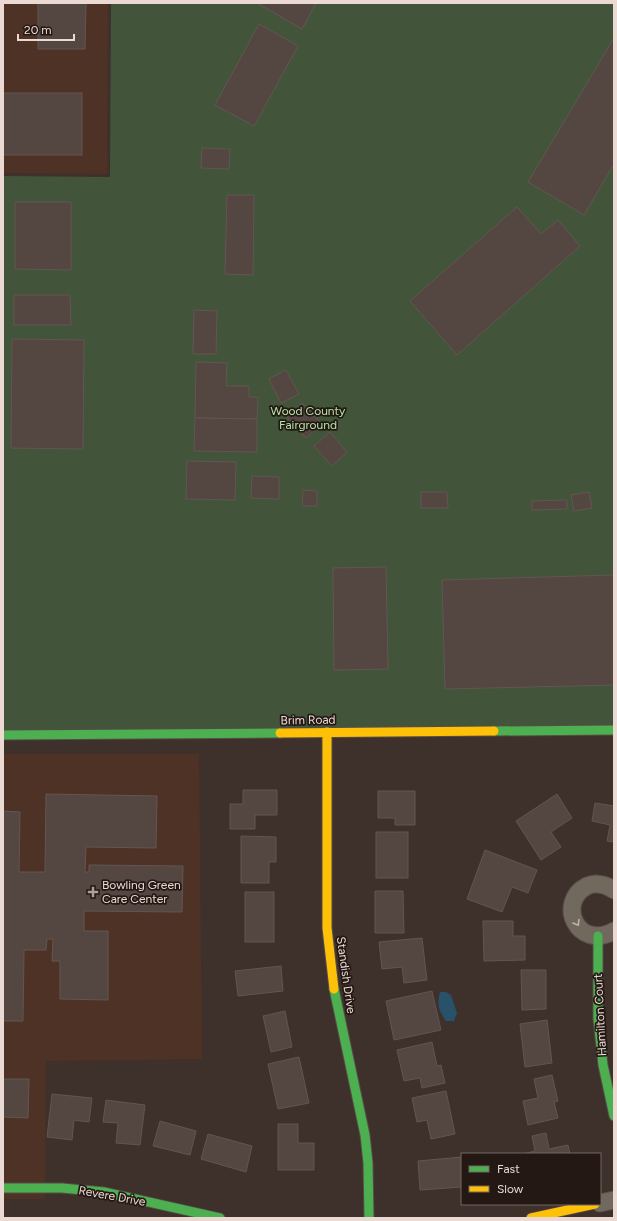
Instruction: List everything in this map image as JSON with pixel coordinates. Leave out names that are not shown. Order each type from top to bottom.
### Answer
[{"type":"street","name":"Brim Road","points":[[3,735],[614,730]]},
{"type":"street","name":"Standish Drive","points":[[327,732],[327,928],[333,983],[365,1135],[368,1163],[369,1218]]},
{"type":"street","points":[[614,890],[607,886],[598,884],[590,885],[577,895],[573,902],[572,910],[573,918],[582,931],[590,935],[598,936],[606,935],[614,931]]},
{"type":"street","name":"Hamilton Court","points":[[598,936],[598,1019],[603,1065],[614,1116]]},
{"type":"street","name":"Revere Drive","points":[[3,1188],[62,1188],[104,1192],[220,1218]]},
{"type":"street","points":[[601,1203],[614,1200]]},
{"type":"street","points":[[531,1218],[590,1205]]},
{"type":"shaded area","points":[[3,3],[108,3],[107,174],[3,173]]},
{"type":"shaded area","points":[[3,754],[199,754],[202,1059],[46,1061],[45,1199],[3,1199]]},
{"type":"green space","name":"Wood County Fairground","points":[[111,3],[614,3],[614,730],[3,735],[3,176],[110,177]]},
{"type":"water","points":[[440,992],[446,992],[451,995],[457,1013],[454,1021],[446,1021],[441,1014],[438,1004]]},
{"type":"building","points":[[38,3],[86,3],[85,49],[38,49]]},
{"type":"building","points":[[257,3],[316,3],[302,29]]},
{"type":"building","points":[[259,24],[298,46],[254,126],[215,105]]},
{"type":"building","points":[[614,38],[614,164],[584,215],[528,182]]},
{"type":"building","points":[[3,93],[82,93],[82,155],[3,155]]},
{"type":"building","points":[[202,148],[230,149],[229,169],[201,168]]},
{"type":"building","points":[[227,195],[254,195],[253,275],[225,274]]},
{"type":"building","points":[[15,202],[71,202],[71,270],[15,269]]},
{"type":"building","points":[[517,207],[541,234],[558,220],[580,246],[457,355],[410,301]]},
{"type":"building","points":[[14,295],[70,295],[71,325],[14,325]]},
{"type":"building","points":[[194,310],[217,311],[216,354],[193,354]]},
{"type":"building","points":[[12,339],[84,340],[83,449],[11,448]]},
{"type":"building","points":[[196,362],[227,363],[226,386],[249,386],[249,397],[258,397],[257,419],[195,418]]},
{"type":"building","points":[[286,370],[299,394],[281,403],[269,379]]},
{"type":"building","points":[[302,403],[322,424],[306,438],[287,417]]},
{"type":"building","points":[[195,418],[257,419],[257,452],[194,451]]},
{"type":"building","points":[[330,432],[347,452],[332,466],[314,446]]},
{"type":"building","points":[[187,461],[236,462],[235,500],[186,499]]},
{"type":"building","points":[[252,476],[279,477],[279,499],[251,498]]},
{"type":"building","points":[[303,490],[317,491],[317,506],[302,506]]},
{"type":"building","points":[[421,492],[447,492],[448,508],[421,508]]},
{"type":"building","points":[[589,492],[592,508],[574,511],[571,495]]},
{"type":"building","points":[[567,500],[567,509],[532,510],[532,501]]},
{"type":"building","points":[[386,567],[388,669],[334,670],[333,568]]},
{"type":"building","points":[[614,575],[614,685],[445,689],[442,580]]},
{"type":"building","points":[[243,790],[277,790],[277,815],[255,815],[255,829],[230,829],[230,804],[243,804]]},
{"type":"building","points":[[378,791],[415,791],[415,825],[395,825],[395,818],[378,818]]},
{"type":"building","name":"Bowling Green Care Center","points":[[46,794],[157,796],[156,848],[86,847],[85,872],[89,872],[89,865],[183,866],[182,912],[84,911],[84,931],[108,931],[108,1000],[60,999],[60,961],[52,961],[53,939],[47,939],[46,950],[24,950],[23,1021],[3,1021],[3,811],[20,812],[19,872],[45,872]]},
{"type":"building","points":[[557,794],[572,818],[551,832],[561,847],[541,860],[516,821]]},
{"type":"building","points":[[595,803],[614,806],[614,842],[607,841],[610,825],[592,821]]},
{"type":"building","points":[[376,832],[408,832],[408,878],[376,878]]},
{"type":"building","points":[[241,836],[276,837],[276,862],[269,862],[269,883],[241,883]]},
{"type":"building","points":[[485,850],[537,870],[528,893],[512,887],[502,912],[467,899]]},
{"type":"building","points":[[375,891],[403,891],[404,933],[375,933]]},
{"type":"building","points":[[245,892],[274,892],[274,942],[245,942]]},
{"type":"building","points":[[483,921],[513,921],[513,936],[525,936],[525,960],[484,961]]},
{"type":"building","points":[[422,938],[427,980],[404,983],[402,967],[382,969],[379,942]]},
{"type":"building","points":[[281,966],[283,991],[238,996],[235,971]]},
{"type":"building","points":[[521,970],[546,970],[546,1009],[522,1010]]},
{"type":"building","points":[[432,991],[441,1030],[394,1040],[386,1001]]},
{"type":"building","points":[[285,1011],[292,1047],[271,1052],[263,1016]]},
{"type":"building","points":[[547,1020],[552,1063],[525,1067],[520,1024]]},
{"type":"building","points":[[432,1042],[437,1066],[441,1065],[445,1083],[422,1088],[420,1078],[404,1081],[397,1050]]},
{"type":"building","points":[[299,1057],[309,1103],[278,1109],[268,1064]]},
{"type":"building","points":[[552,1075],[558,1101],[554,1102],[558,1118],[528,1125],[523,1101],[538,1098],[534,1079]]},
{"type":"building","points":[[3,1079],[29,1079],[28,1118],[3,1117]]},
{"type":"building","points":[[446,1091],[455,1134],[431,1139],[427,1120],[417,1122],[412,1098]]},
{"type":"building","points":[[52,1094],[92,1098],[89,1122],[74,1120],[72,1140],[47,1137]]},
{"type":"building","points":[[106,1100],[145,1105],[140,1145],[116,1143],[118,1123],[103,1122]]},
{"type":"building","points":[[160,1121],[196,1131],[190,1155],[153,1146]]},
{"type":"building","points":[[278,1124],[298,1124],[298,1143],[314,1143],[314,1170],[278,1170]]},
{"type":"building","points":[[546,1133],[549,1149],[568,1145],[570,1153],[527,1153],[535,1151],[532,1136]]},
{"type":"building","points":[[208,1134],[252,1146],[246,1172],[201,1159]]},
{"type":"building","points":[[461,1157],[461,1187],[420,1190],[418,1161]]},
{"type":"traffic: fast","points":[[494,731],[614,730]]},
{"type":"traffic: fast","points":[[3,735],[280,733]]},
{"type":"traffic: fast","points":[[598,936],[598,1019],[603,1065],[614,1116]]},
{"type":"traffic: fast","points":[[334,989],[365,1135],[368,1163],[369,1218]]},
{"type":"traffic: fast","points":[[3,1188],[62,1188],[104,1192],[220,1218]]},
{"type":"traffic: slow","points":[[280,733],[494,731]]},
{"type":"traffic: slow","points":[[327,732],[327,928],[334,989]]},
{"type":"traffic: slow","points":[[531,1218],[590,1205]]},
{"type":"place","name":"Bowling Green Care Center","points":[[93,892]]}]
